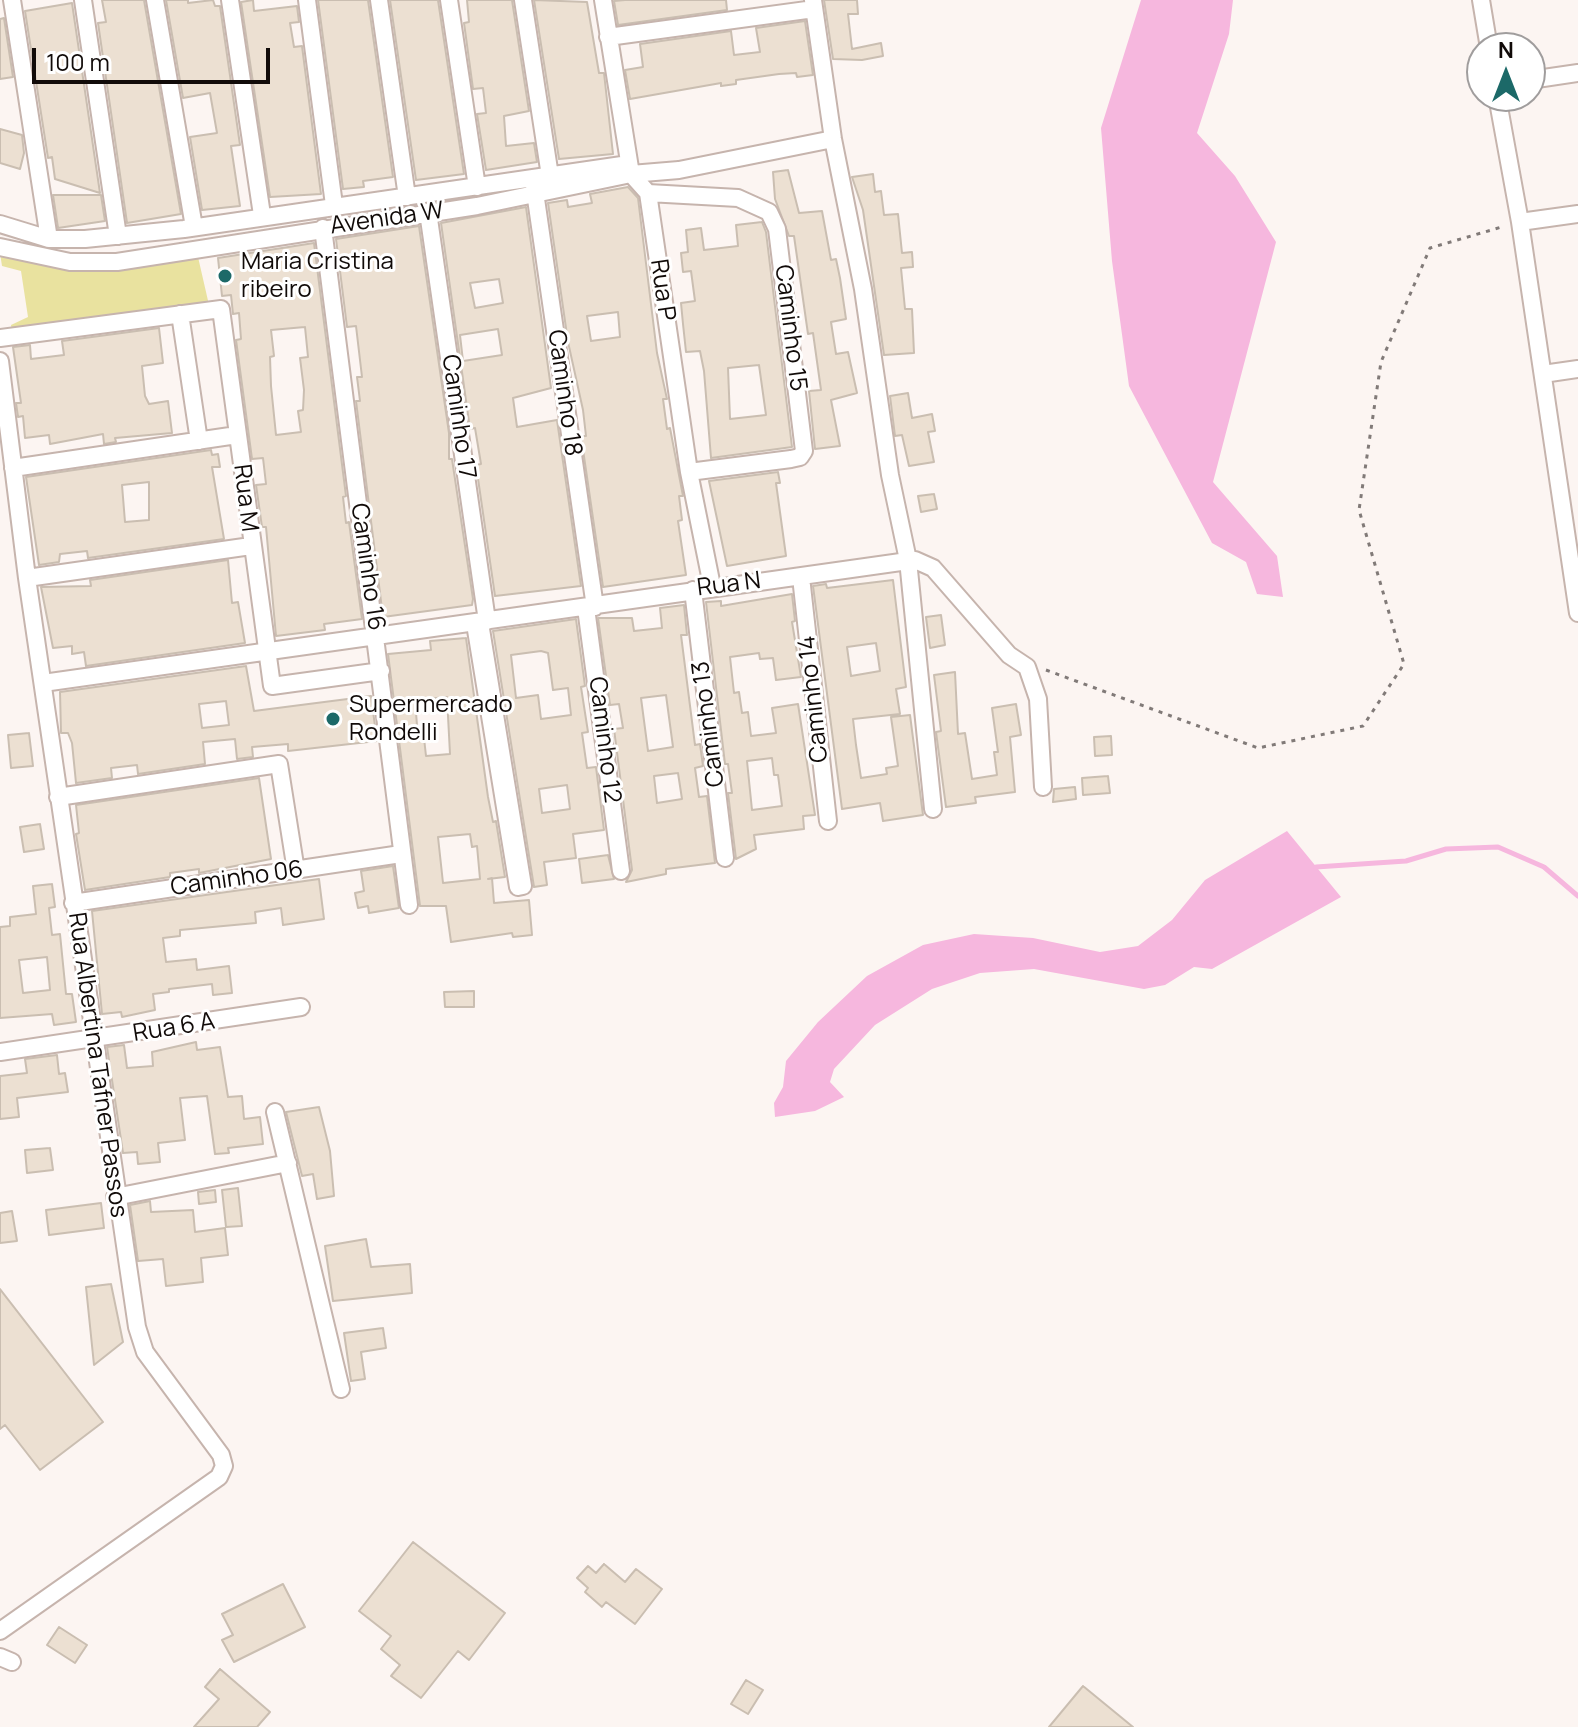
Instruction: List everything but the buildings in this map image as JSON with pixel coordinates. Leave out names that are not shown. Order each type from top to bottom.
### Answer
[{"type":"street","points":[[0,2],[10,0],[49,239]]},
{"type":"street","points":[[83,0],[118,236]]},
{"type":"street","points":[[155,0],[194,227]]},
{"type":"street","points":[[230,0],[262,215]]},
{"type":"street","points":[[307,0],[334,205]]},
{"type":"street","points":[[379,0],[407,197]]},
{"type":"street","points":[[449,0],[477,187]]},
{"type":"street","points":[[523,0],[550,176]]},
{"type":"street","points":[[603,0],[630,169],[648,193]]},
{"type":"street","points":[[1481,0],[1486,32]]},
{"type":"street","points":[[608,37],[813,4],[833,139],[863,289],[890,475],[908,560],[933,809]]},
{"type":"street","points":[[1546,78],[1578,73]]},
{"type":"street","points":[[1500,112],[1543,374],[1571,509],[1578,613]]},
{"type":"street","name":"Avenida W","points":[[0,224],[49,239],[118,236],[477,187],[534,187],[550,176],[630,169],[679,170],[833,139]]},
{"type":"street","name":"Avenida W","points":[[0,247],[44,258],[93,264],[428,212],[630,169]]},
{"type":"street","name":"Caminho 18","points":[[534,187],[591,607]]},
{"type":"street","name":"Caminho 15","points":[[648,193],[738,198],[769,212],[777,229],[804,451],[800,457],[791,459],[689,472]]},
{"type":"street","name":"Rua P","points":[[648,193],[689,472],[712,586]]},
{"type":"street","name":"Caminho 17","points":[[428,212],[484,622]]},
{"type":"street","points":[[1520,222],[1578,214]]},
{"type":"street","name":"Caminho 16","points":[[323,228],[409,905]]},
{"type":"street","name":"Rua M","points":[[180,314],[221,309],[272,686],[381,671]]},
{"type":"street","points":[[0,338],[180,314],[199,441]]},
{"type":"street","name":"Rua Albertina Tafner Passos","points":[[0,361],[27,578],[115,1197],[141,1340],[165,1381],[221,1455],[223,1472],[0,1631]]},
{"type":"street","points":[[1543,374],[1578,369]]},
{"type":"street","points":[[13,468],[237,435]]},
{"type":"street","points":[[27,578],[251,546]]},
{"type":"street","points":[[908,560],[933,568],[1009,655],[1027,667],[1038,699],[1043,787]]},
{"type":"street","name":"Rua N","points":[[43,683],[267,650],[377,638],[712,586],[801,577],[908,560]]},
{"type":"street","name":"Caminho 14","points":[[801,577],[828,821]]},
{"type":"street","name":"Caminho 13","points":[[693,590],[725,858]]},
{"type":"street","name":"Caminho 12","points":[[591,607],[621,871]]},
{"type":"street","points":[[484,622],[523,886],[518,887],[475,624],[484,622]]},
{"type":"street","points":[[58,797],[279,764],[296,871]]},
{"type":"street","name":"Caminho 06","points":[[73,903],[401,854]]},
{"type":"street","name":"Rua 6 A","points":[[0,1052],[93,1041],[301,1007]]},
{"type":"street","points":[[275,1112],[341,1389]]},
{"type":"street","points":[[115,1197],[288,1163]]},
{"type":"path","points":[[1027,667],[1060,672],[1258,748],[1363,726],[1404,664],[1359,510],[1381,362],[1430,248],[1520,222]]},
{"type":"shaded area","points":[[1141,0],[1233,0],[1229,34],[1197,133],[1235,176],[1276,242],[1213,482],[1277,556],[1283,597],[1257,594],[1246,562],[1212,543],[1129,386],[1112,261],[1101,128]]},
{"type":"shaded area","points":[[0,253],[198,257],[209,305],[12,332],[11,325],[28,317],[21,271],[2,266]]},
{"type":"shaded area","points":[[1287,831],[1341,897],[1212,969],[1194,967],[1165,985],[1144,989],[1034,969],[980,973],[932,989],[875,1025],[834,1069],[830,1082],[844,1097],[815,1111],[775,1117],[774,1103],[783,1087],[786,1061],[818,1022],[867,976],[923,945],[974,934],[1033,938],[1100,952],[1138,946],[1172,920],[1205,880]]},
{"type":"waterway","points":[[1316,867],[1406,861],[1446,849],[1498,847],[1544,867],[1578,896]]},
{"type":"place","name":"Maria Cristina ribeiro","points":[[225,276]]},
{"type":"place","name":"Supermercado Rondelli","points":[[333,719]]}]
